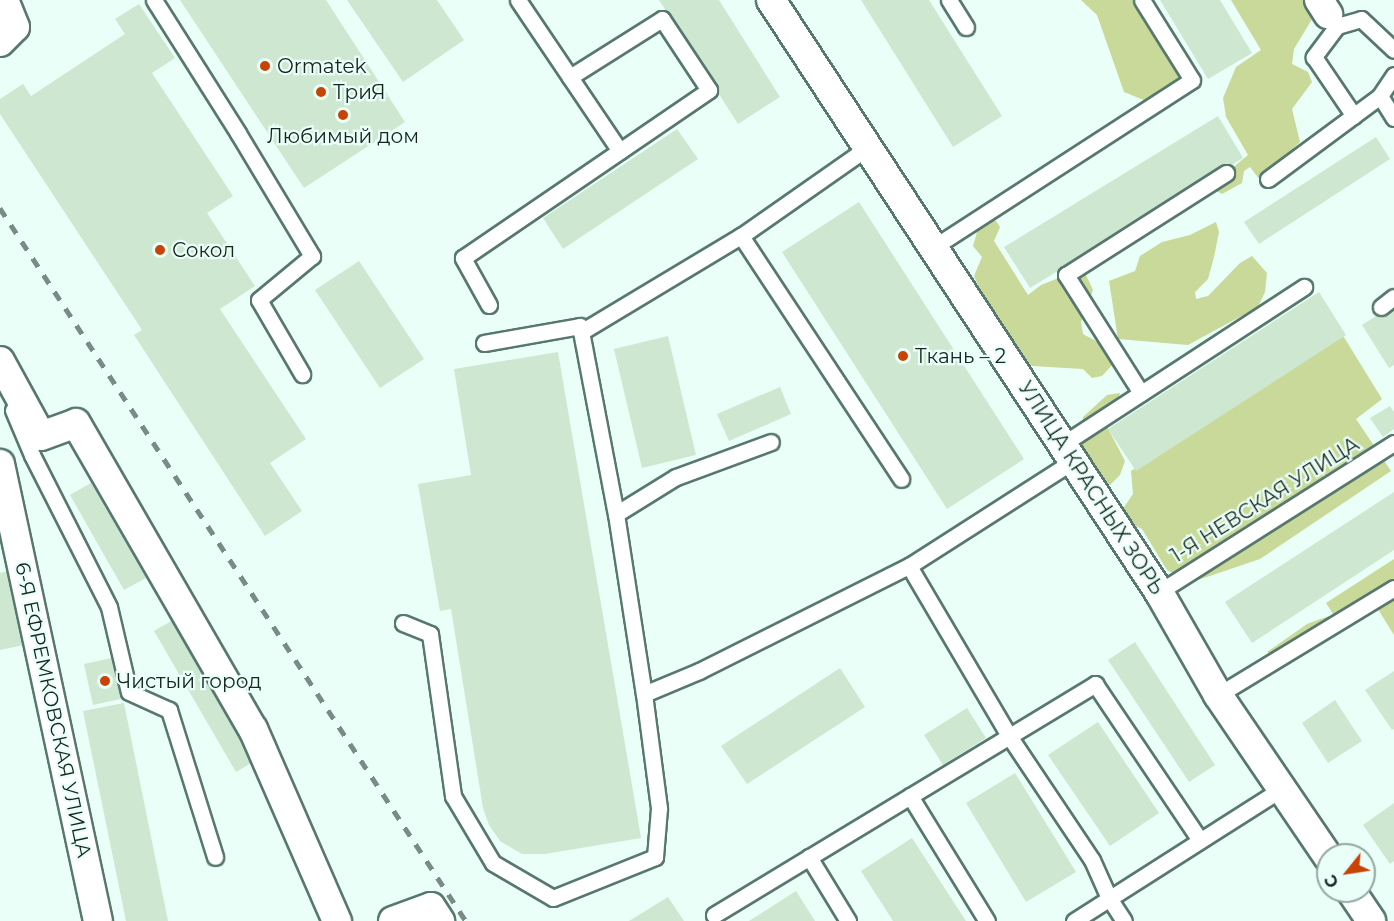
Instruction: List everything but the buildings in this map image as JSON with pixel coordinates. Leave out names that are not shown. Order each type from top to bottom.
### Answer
[{"type":"street","points":[[0,42],[15,27],[4,0]]},
{"type":"street","name":"УЛИЦА КРАСНЫХ ЗОРЬ","points":[[771,0],[1159,592],[1218,695],[1318,843]]},
{"type":"street","points":[[0,361],[41,436],[76,423],[253,729],[337,921]]},
{"type":"street","name":"6-Я ЕФРЕМКОВСКАЯ УЛИЦА","points":[[0,464],[98,921]]},
{"type":"street","points":[[1359,903],[1371,921]]},
{"type":"street","points":[[393,921],[431,907],[440,921]]},
{"type":"lane","points":[[154,0],[312,256],[259,300],[302,374]]},
{"type":"lane","points":[[518,0],[620,151]]},
{"type":"lane","points":[[949,0],[966,27]]},
{"type":"lane","points":[[933,247],[1192,80],[1142,0]]},
{"type":"lane","points":[[1353,116],[1314,57],[1328,14],[1361,19],[1394,50]]},
{"type":"lane","points":[[489,305],[463,258],[709,90],[662,19],[570,77]]},
{"type":"lane","points":[[1268,179],[1380,96],[1394,75]]},
{"type":"lane","points":[[1380,96],[1394,118]]},
{"type":"lane","points":[[581,332],[741,236],[868,147]]},
{"type":"lane","points":[[1141,393],[1066,275],[1226,173]]},
{"type":"lane","points":[[741,236],[901,479]]},
{"type":"lane","points":[[644,694],[699,671],[909,566],[1068,452],[1141,393],[1304,287]]},
{"type":"lane","points":[[1380,307],[1394,297]]},
{"type":"lane","points":[[404,623],[430,634],[453,796],[493,863],[553,898],[655,857],[659,808],[644,694],[616,514],[580,326],[484,343]]},
{"type":"lane","points":[[0,380],[32,455],[109,607],[129,692],[169,710],[215,857]]},
{"type":"lane","points":[[616,514],[676,477],[771,442]]},
{"type":"lane","name":"1-Я НЕВСКАЯ УЛИЦА","points":[[1159,592],[1394,443]]},
{"type":"lane","points":[[909,566],[1009,736],[1092,860],[1109,898],[1124,921]]},
{"type":"lane","points":[[1218,695],[1394,588]]},
{"type":"lane","points":[[714,915],[1095,684],[1200,840]]},
{"type":"lane","points":[[1074,921],[1281,789]]},
{"type":"lane","points":[[910,796],[987,921]]},
{"type":"lane","points":[[809,857],[848,921]]},
{"type":"green space","points":[[1081,0],[1136,0],[1192,80],[1151,103],[1124,92],[1097,15]]},
{"type":"green space","points":[[1231,0],[1304,0],[1312,19],[1294,49],[1292,64],[1308,72],[1312,82],[1292,109],[1300,142],[1260,180],[1250,167],[1244,171],[1242,183],[1222,194],[1209,187],[1248,155],[1226,117],[1223,98],[1236,67],[1261,50]]},
{"type":"green space","points":[[988,220],[996,221],[1000,227],[994,241],[1028,295],[1041,285],[1066,275],[1086,275],[1093,290],[1081,322],[1083,334],[1109,348],[1114,363],[1102,376],[1092,378],[1083,369],[1032,366],[1018,355],[988,310],[974,276],[982,257],[973,246],[978,229]]},
{"type":"green space","points":[[1216,222],[1219,232],[1214,257],[1208,279],[1195,292],[1196,299],[1208,296],[1240,263],[1252,256],[1267,273],[1265,292],[1258,307],[1188,345],[1118,339],[1109,281],[1135,271],[1140,256],[1162,242],[1190,235]]},
{"type":"green space","points":[[1342,334],[1382,399],[1356,419],[1391,471],[1260,559],[1198,580],[1178,576],[1167,570],[1142,529],[1132,524],[1122,510],[1133,494],[1131,471]]},
{"type":"green space","points":[[1120,393],[1117,405],[1102,417],[1125,461],[1120,475],[1110,485],[1102,481],[1080,452],[1083,417],[1107,395]]},
{"type":"green space","points":[[1394,559],[1394,579],[1335,617],[1326,603]]},
{"type":"green space","points":[[1394,595],[1394,635],[1376,606]]},
{"type":"green space","points":[[1329,616],[1332,625],[1276,659],[1267,652],[1307,624]]},
{"type":"railway","points":[[0,208],[466,921]]},
{"type":"place","name":"Ormatek","points":[[265,66]]},
{"type":"place","name":"ТриЯ","points":[[321,92]]},
{"type":"place","name":"Любимый дом","points":[[343,115]]},
{"type":"place","name":"Сокол","points":[[160,250]]},
{"type":"place","name":"Ткань – 2","points":[[903,356]]},
{"type":"place","name":"Чистый город","points":[[105,681]]}]
